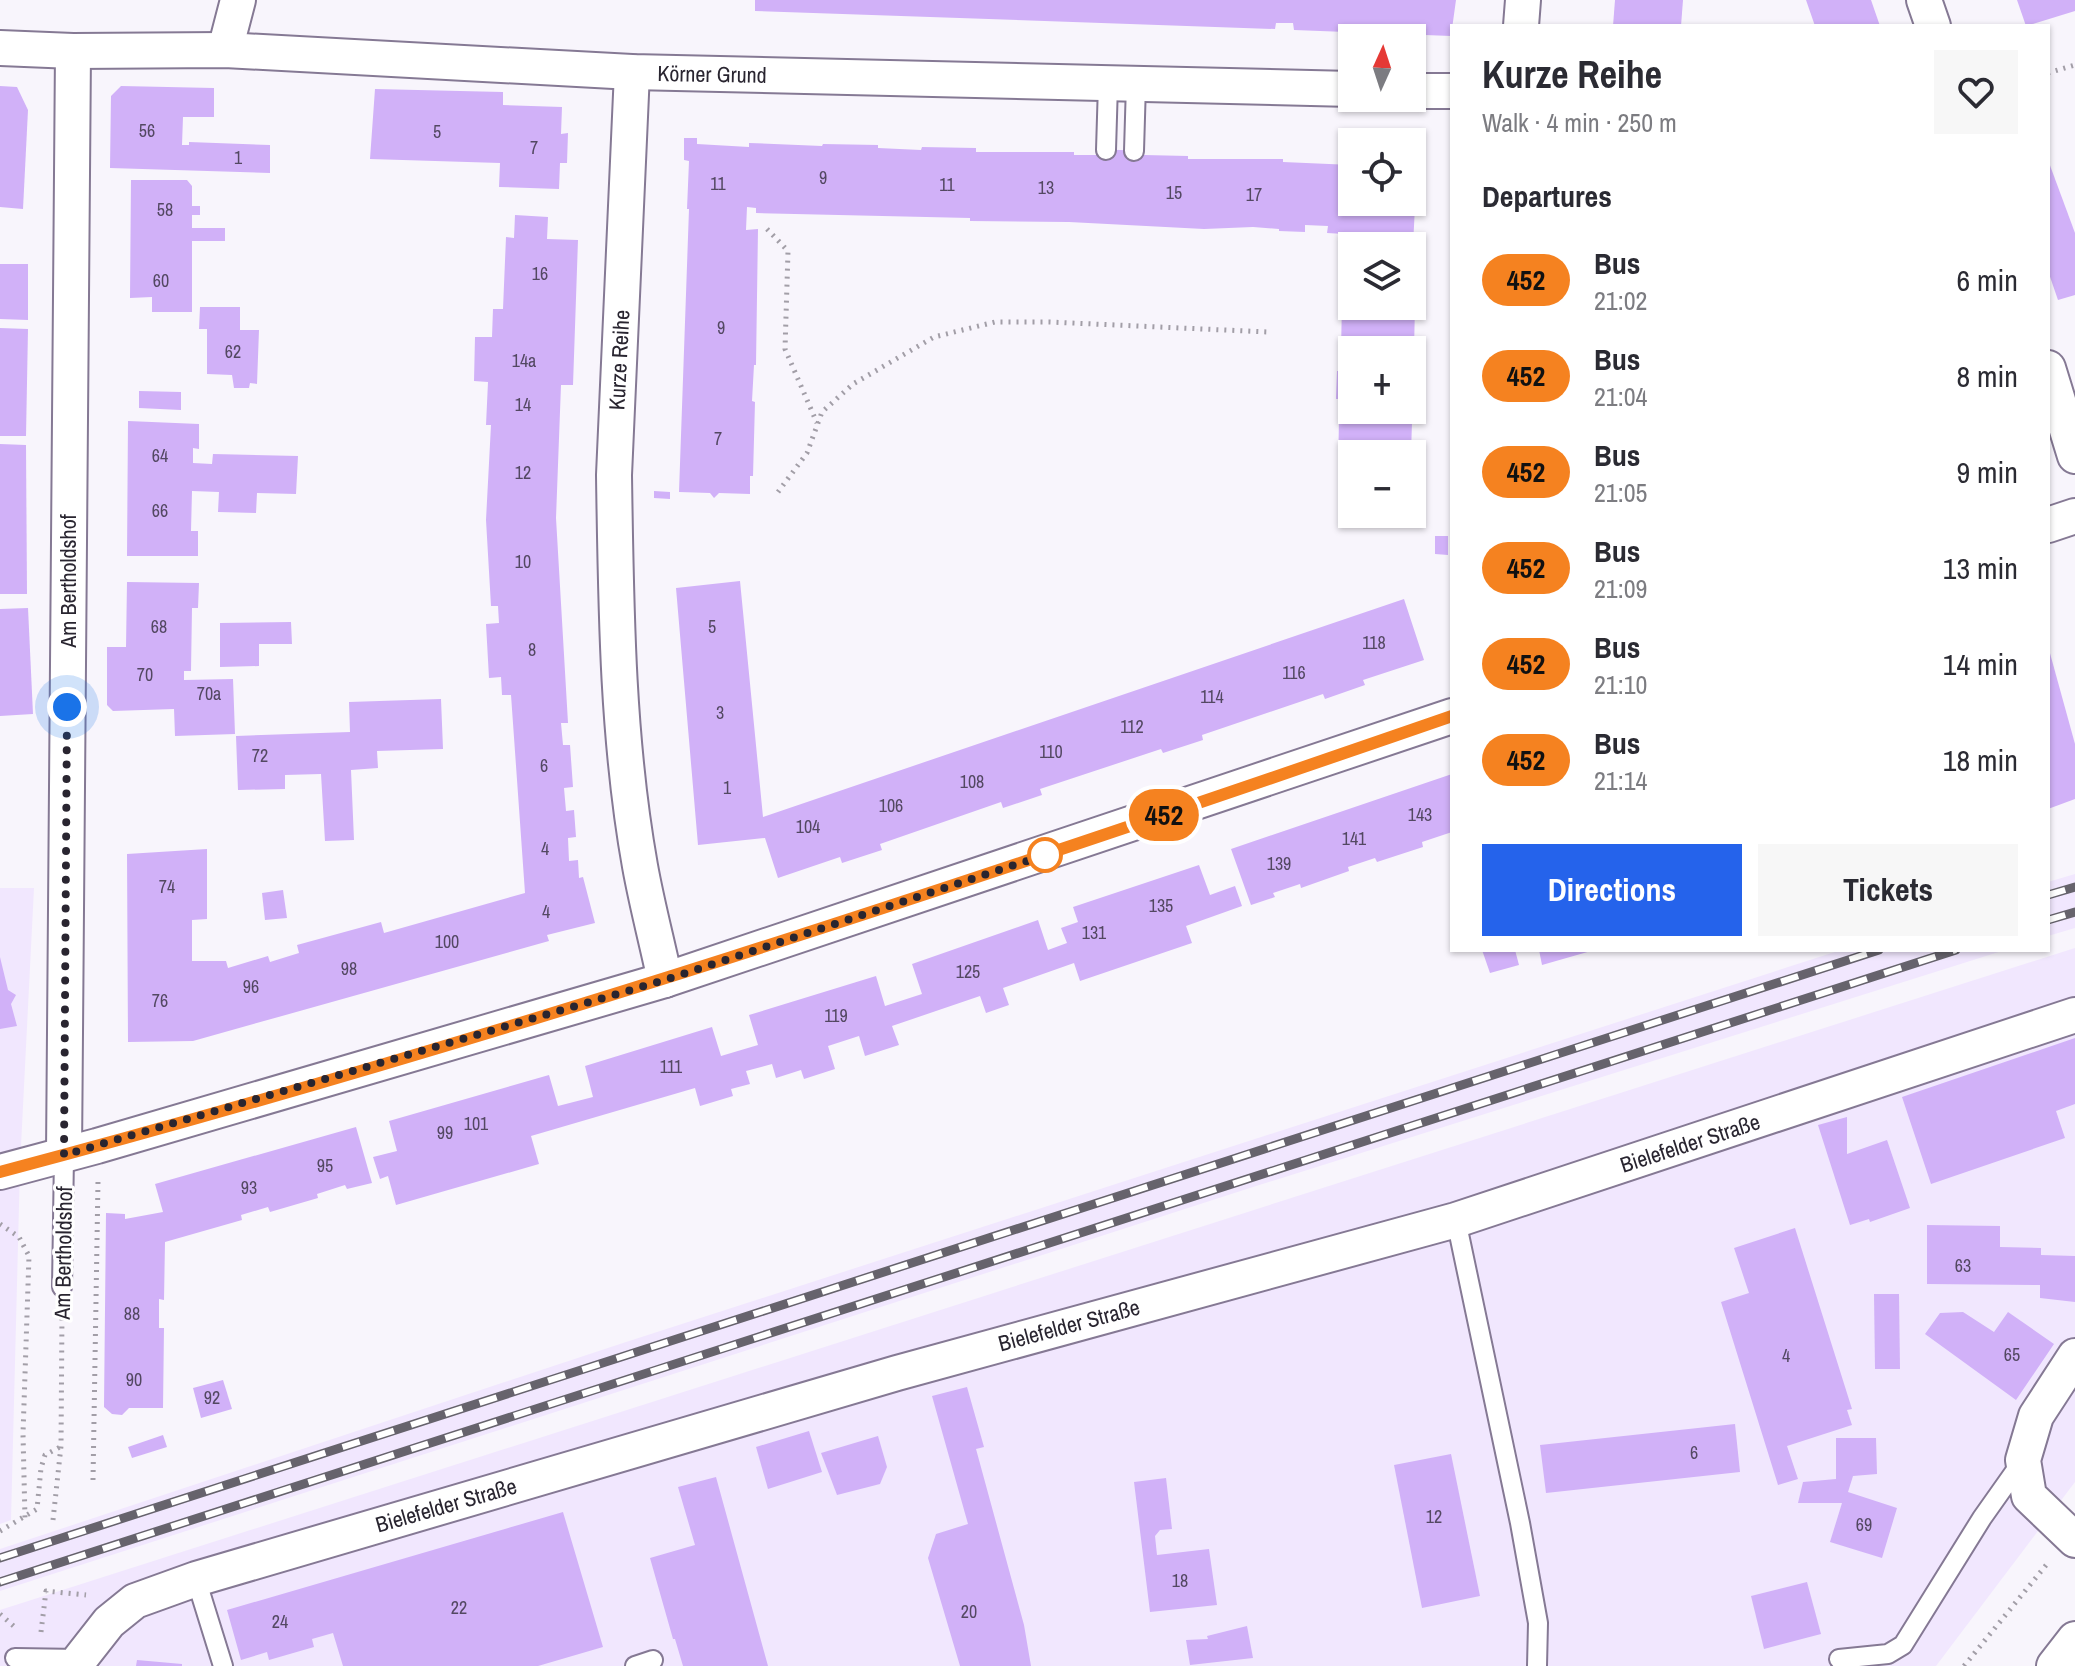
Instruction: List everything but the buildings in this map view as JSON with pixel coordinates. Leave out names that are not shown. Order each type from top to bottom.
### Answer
[{"type":"street","points":[[225,50],[238,0]]},
{"type":"street","points":[[1521,24],[1523,0]]},
{"type":"street","points":[[1924,0],[1932,24]]},
{"type":"street","points":[[0,48],[73,51]]},
{"type":"street","name":"Körner Grund","points":[[73,51],[225,50],[632,72],[1338,89]]},
{"type":"street","name":"Am Bertholdshof","points":[[64,1155],[73,51]]},
{"type":"street","name":"Kurze Reihe","points":[[632,72],[614,475],[615,521],[623,725],[640,865],[665,980]]},
{"type":"street","points":[[1426,91],[1450,91]]},
{"type":"street","points":[[2050,375],[2075,456]]},
{"type":"street","points":[[2050,524],[2075,516]]},
{"type":"street","points":[[0,1172],[665,980],[1450,717]]},
{"type":"street","name":"Bielefelder Straße","points":[[80,1662],[109,1622],[135,1601],[196,1579],[897,1373],[1456,1220],[2075,1015]]},
{"type":"street","points":[[2072,1538],[2029,1496],[2023,1460],[2036,1416],[2075,1356]]},
{"type":"street","points":[[2054,1666],[2075,1639]]},
{"type":"lane","points":[[1106,150],[1122,84]]},
{"type":"lane","points":[[1122,84],[1134,151]]},
{"type":"lane","name":"Am Bertholdshof","points":[[62,1287],[64,1155]]},
{"type":"lane","points":[[1456,1220],[1523,1537],[1538,1623],[1537,1666]]},
{"type":"lane","points":[[1839,1659],[1888,1654],[1903,1645],[1982,1518],[2023,1460]]},
{"type":"lane","points":[[196,1579],[223,1666]]},
{"type":"lane","points":[[15,1658],[80,1662]]},
{"type":"lane","points":[[635,1666],[653,1660]]},
{"type":"path","points":[[2050,72],[2075,65]]},
{"type":"path","points":[[767,229],[788,251],[785,349],[818,424]]},
{"type":"path","points":[[778,492],[807,453],[822,412],[853,384],[934,337],[995,322],[1268,332]]},
{"type":"path","points":[[93,1480],[97,1146]]},
{"type":"path","points":[[0,1224],[19,1237],[29,1256],[23,1434],[25,1519]]},
{"type":"path","name":"Am Bertholdshof","points":[[53,1520],[61,1446],[62,1287]]},
{"type":"path","points":[[0,1531],[25,1519],[37,1509],[45,1455],[61,1446]]},
{"type":"path","points":[[1964,1666],[2072,1538]]},
{"type":"path","points":[[41,1633],[46,1591],[85,1595],[92,1600]]},
{"type":"shaded area","points":[[2075,874],[2075,928],[2050,935],[2050,881]]},
{"type":"shaded area","points":[[0,888],[34,888],[20,1166],[11,1520],[0,1524]]},
{"type":"shaded area","points":[[2075,948],[2075,1482],[1936,1666],[0,1666],[0,1610]]},
{"type":"shaded area","points":[[1835,952],[1999,952],[1253,1187],[0,1591],[0,1549],[623,1343]]},
{"type":"railway","points":[[2050,894],[2075,887]]},
{"type":"railway","points":[[2050,919],[2075,912]]},
{"type":"railway","points":[[0,1558],[1873,952]]},
{"type":"railway","points":[[0,1582],[1950,952]]},
{"type":"bus line","name":"452","points":[[0,1172],[665,980],[1450,717]]},
{"type":"route","points":[[67,707],[64,1155],[665,980],[1045,855]]}]
